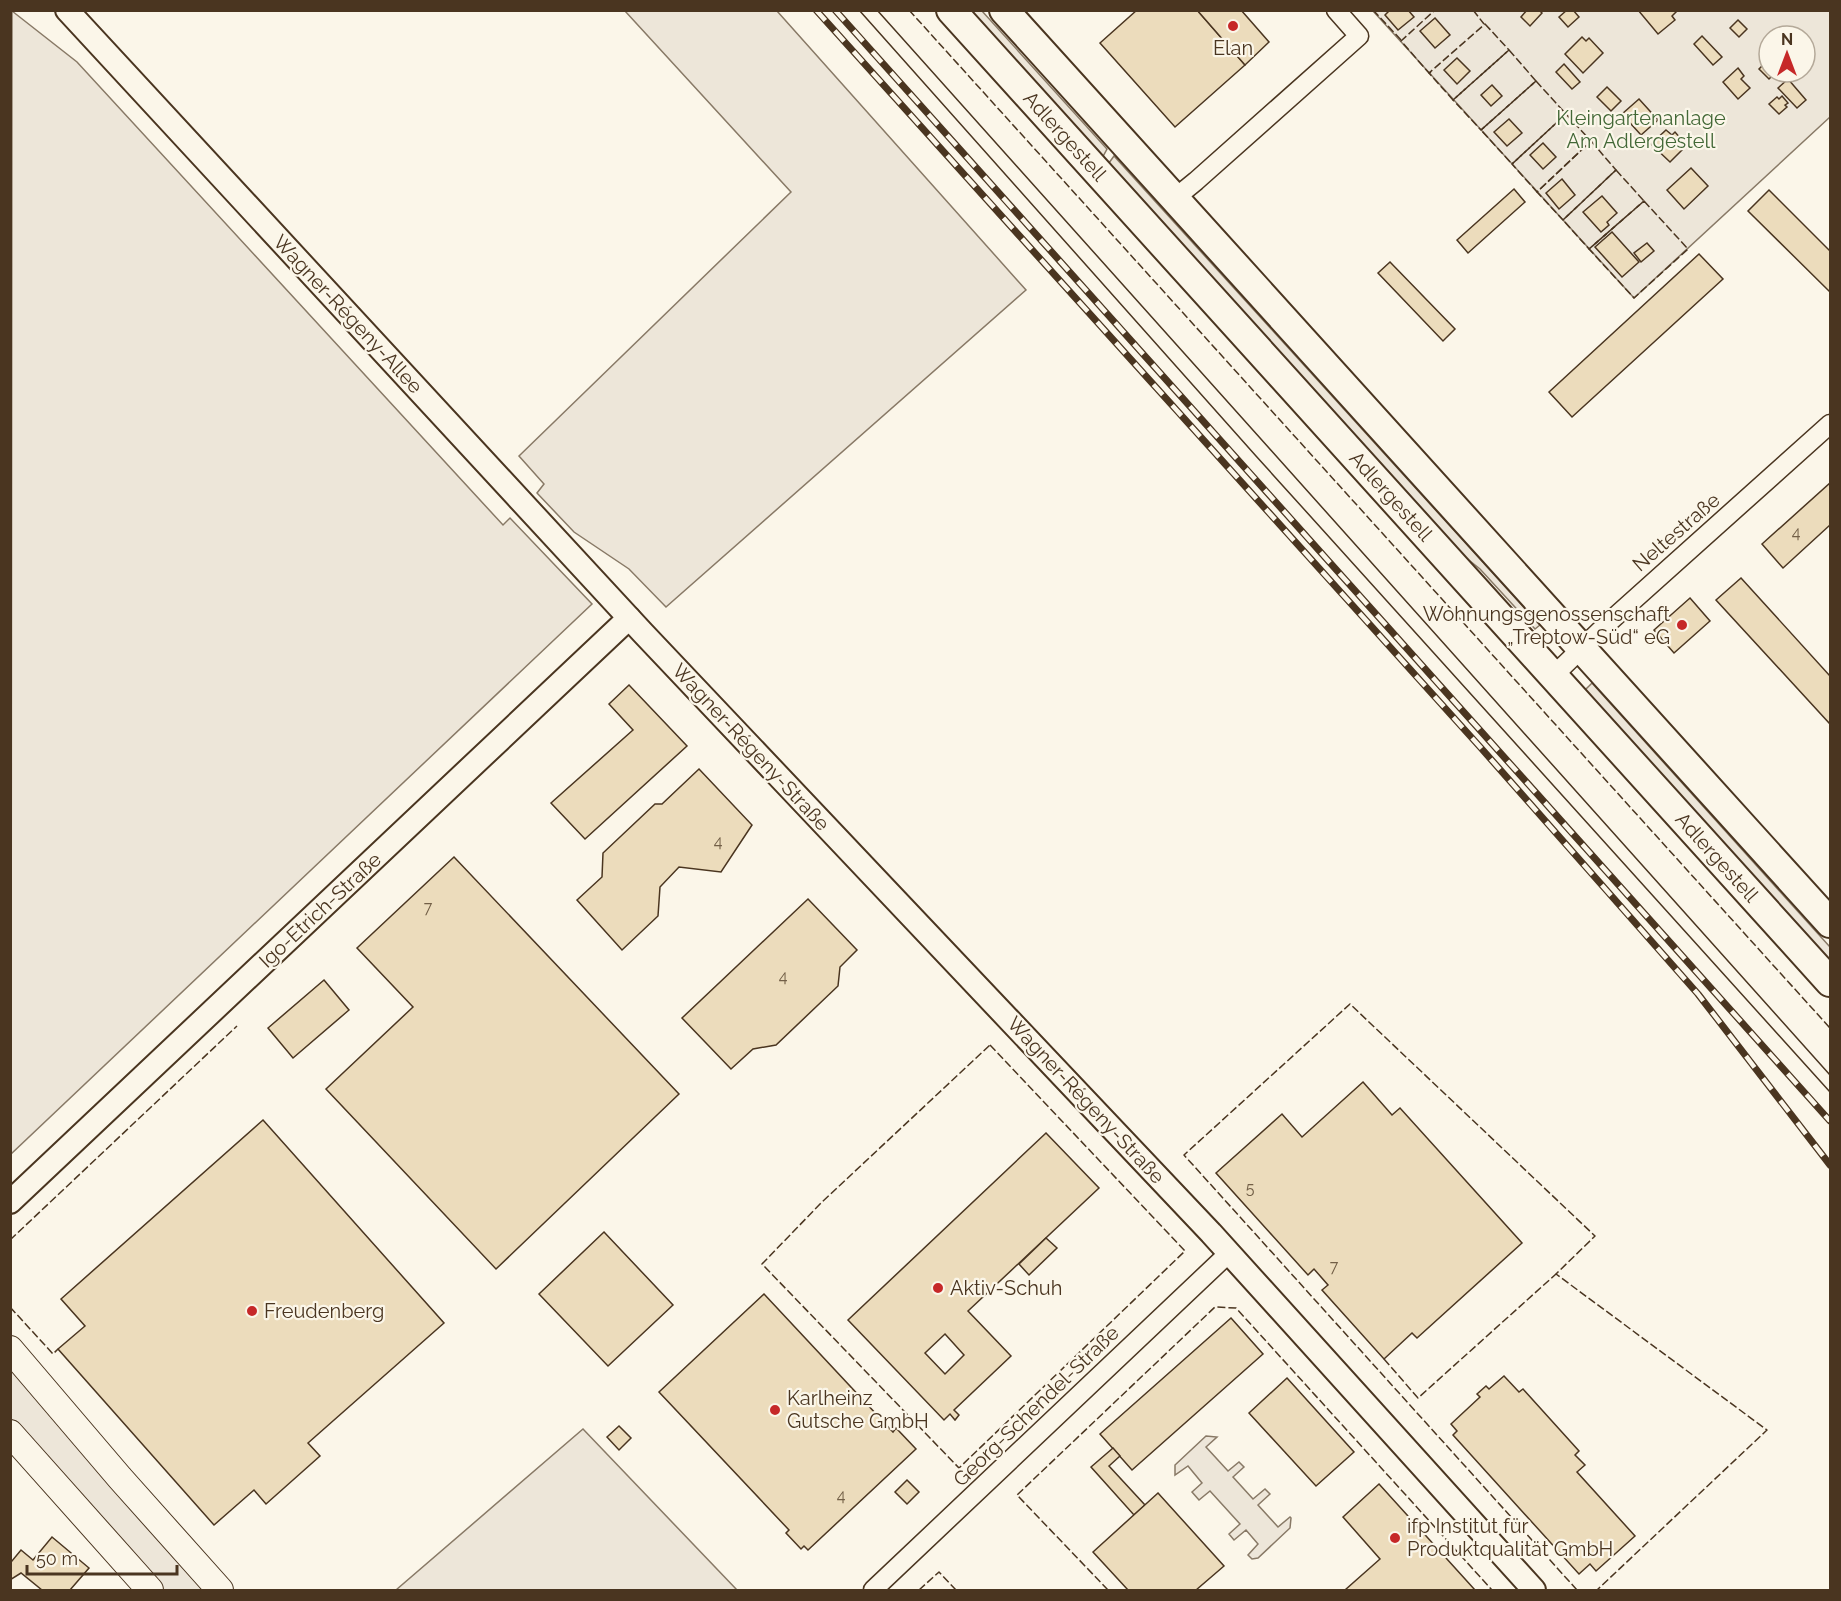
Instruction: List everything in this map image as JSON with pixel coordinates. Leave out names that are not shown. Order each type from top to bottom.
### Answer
[{"type":"main road","name":"Adlergestell","points":[[951,10],[1830,982]]},
{"type":"main road","name":"Adlergestell","points":[[1004,10],[1830,923]]},
{"type":"main road","points":[[10,1349],[120,1478],[220,1590]]},
{"type":"main road","points":[[10,1433],[150,1590]]},
{"type":"street","name":"Wagner-Régeny-Allee","points":[[68,10],[629,618]]},
{"type":"street","points":[[1174,199],[1359,36],[1335,10]]},
{"type":"street","name":"Neltestraße","points":[[1553,676],[1830,424]]},
{"type":"street","name":"Igo-Etrich-Straße","points":[[10,1202],[629,618]]},
{"type":"street","name":"Wagner-Régeny-Straße","points":[[629,618],[1229,1253],[1534,1590]]},
{"type":"street","name":"Georg-Schendel-Straße","points":[[873,1590],[1229,1253]]},
{"type":"green space","points":[[12,11],[77,62],[503,525],[510,518],[592,604],[11,1154]]},
{"type":"green space","points":[[625,11],[777,11],[1026,290],[666,607],[629,569],[574,532],[537,493],[544,484],[519,456],[791,192]]},
{"type":"green space","points":[[966,11],[982,11],[1107,149],[1101,160]]},
{"type":"green space","name":"Kleingartenanlage Am Adlergestell","points":[[1373,11],[1830,11],[1830,117],[1634,298]]},
{"type":"green space","points":[[1114,156],[1540,625],[1535,629],[1480,569],[1450,545],[1106,167]]},
{"type":"green space","points":[[1592,683],[1830,947],[1830,967],[1583,692]]},
{"type":"green space","points":[[10,1366],[210,1590],[162,1590],[11,1419]]},
{"type":"green space","points":[[583,1429],[737,1590],[396,1590]]},
{"type":"green space","points":[[1206,1436],[1217,1437],[1206,1447],[1228,1471],[1239,1462],[1244,1467],[1233,1477],[1253,1499],[1265,1489],[1270,1494],[1258,1505],[1278,1527],[1291,1518],[1290,1528],[1258,1558],[1252,1559],[1248,1555],[1258,1544],[1246,1530],[1234,1540],[1229,1534],[1240,1524],[1210,1491],[1199,1500],[1192,1492],[1202,1483],[1188,1466],[1175,1475],[1175,1465]]},
{"type":"building","points":[[1137,10],[1197,10],[1245,65],[1175,127],[1100,43]]},
{"type":"building","name":"Elan","points":[[1197,10],[1241,10],[1269,42],[1245,65]]},
{"type":"building","points":[[1390,10],[1408,10],[1414,17],[1398,30],[1385,15]]},
{"type":"building","points":[[1527,10],[1539,10],[1542,13],[1530,26],[1521,17]]},
{"type":"building","points":[[1567,10],[1573,10],[1579,17],[1568,27],[1559,17]]},
{"type":"building","points":[[1638,10],[1678,10],[1672,16],[1675,20],[1658,34]]},
{"type":"building","points":[[1435,18],[1450,35],[1435,48],[1420,31]]},
{"type":"building","points":[[1738,20],[1747,29],[1739,37],[1730,28]]},
{"type":"building","points":[[1702,36],[1722,57],[1713,65],[1694,44]]},
{"type":"building","points":[[1582,37],[1586,41],[1589,38],[1603,53],[1583,73],[1565,54]]},
{"type":"building","points":[[1457,58],[1470,71],[1457,84],[1444,70]]},
{"type":"building","points":[[1564,64],[1580,82],[1572,89],[1556,72]]},
{"type":"building","points":[[1738,68],[1744,76],[1741,79],[1750,88],[1738,99],[1723,82]]},
{"type":"building","points":[[1782,84],[1792,84],[1806,100],[1797,108],[1778,88]]},
{"type":"building","points":[[1492,85],[1502,96],[1491,106],[1481,95]]},
{"type":"building","points":[[1607,87],[1621,101],[1611,111],[1597,97]]},
{"type":"building","points":[[1782,96],[1788,103],[1779,114],[1769,104]]},
{"type":"building","points":[[1639,99],[1658,120],[1641,135],[1622,114]]},
{"type":"building","points":[[1509,119],[1522,133],[1507,146],[1494,132]]},
{"type":"building","points":[[1666,130],[1672,135],[1675,132],[1685,147],[1670,162],[1651,144]]},
{"type":"building","points":[[1543,143],[1556,157],[1543,169],[1530,155]]},
{"type":"building","points":[[1691,168],[1708,186],[1684,209],[1667,190]]},
{"type":"building","points":[[1562,179],[1575,195],[1559,209],[1546,193]]},
{"type":"building","points":[[1514,189],[1525,202],[1468,253],[1457,240]]},
{"type":"building","points":[[1769,190],[1830,251],[1830,292],[1748,211]]},
{"type":"building","points":[[1602,196],[1617,213],[1607,222],[1609,225],[1601,232],[1583,212]]},
{"type":"building","points":[[1612,232],[1639,262],[1622,277],[1595,247]]},
{"type":"building","points":[[1647,243],[1654,251],[1641,262],[1634,253]]},
{"type":"building","points":[[1699,254],[1723,279],[1572,417],[1549,392]]},
{"type":"building","points":[[1390,262],[1455,329],[1443,341],[1378,273]]},
{"type":"building","points":[[1830,483],[1830,525],[1783,568],[1762,544]]},
{"type":"building","points":[[1741,578],[1830,676],[1830,724],[1716,600]]},
{"type":"building","name":"Wohnungsgenossenschaft „Treptow-Süd“ eG","points":[[1690,598],[1710,621],[1674,653],[1654,630]]},
{"type":"building","points":[[629,685],[687,746],[585,839],[551,803],[633,730],[609,704]]},
{"type":"building","points":[[699,769],[752,825],[721,872],[679,867],[660,887],[658,916],[622,950],[577,900],[602,877],[603,853],[655,804],[662,804]]},
{"type":"building","points":[[454,857],[679,1094],[496,1269],[326,1089],[413,1007],[357,948]]},
{"type":"building","points":[[808,899],[857,950],[840,967],[838,986],[776,1045],[753,1049],[731,1069],[682,1018]]},
{"type":"building","points":[[324,980],[349,1010],[293,1058],[268,1028]]},
{"type":"building","points":[[1363,1082],[1392,1115],[1400,1108],[1522,1243],[1417,1338],[1412,1333],[1384,1359],[1322,1290],[1328,1285],[1314,1269],[1308,1275],[1216,1173],[1282,1114],[1302,1137]]},
{"type":"building","name":"Freudenberg","points":[[263,1120],[444,1323],[308,1443],[320,1456],[266,1504],[254,1490],[214,1525],[58,1349],[85,1326],[61,1299]]},
{"type":"building","name":"Aktiv-Schuh","points":[[1046,1133],[1099,1188],[968,1311],[1011,1356],[954,1410],[959,1415],[955,1420],[950,1414],[944,1420],[848,1320]],"holes":[[[945,1334],[964,1355],[945,1374],[925,1353]]]},
{"type":"building","points":[[604,1232],[673,1305],[608,1366],[539,1294]]},
{"type":"building","points":[[1046,1238],[1057,1248],[1029,1275],[1019,1264]]},
{"type":"building","name":"Karlheinz Gutsche GmbH","points":[[764,1294],[893,1432],[896,1428],[916,1449],[808,1550],[804,1546],[801,1549],[786,1533],[789,1530],[659,1392]]},
{"type":"building","points":[[1231,1318],[1263,1354],[1132,1470],[1100,1434]]},
{"type":"building","points":[[1504,1376],[1519,1392],[1523,1389],[1579,1451],[1575,1455],[1585,1465],[1577,1472],[1635,1536],[1596,1571],[1590,1564],[1579,1574],[1453,1435],[1457,1431],[1451,1424],[1480,1397],[1477,1394],[1486,1386],[1489,1389]]},
{"type":"building","points":[[1287,1378],[1354,1452],[1316,1486],[1249,1413]]},
{"type":"building","points":[[619,1426],[631,1438],[619,1450],[607,1437]]},
{"type":"building","points":[[1113,1448],[1120,1456],[1109,1466],[1145,1505],[1134,1515],[1091,1467]]},
{"type":"building","points":[[907,1480],[919,1492],[907,1504],[895,1492]]},
{"type":"building","name":"ifp Institut für Produktqualität GmbH","points":[[1379,1484],[1475,1590],[1345,1590],[1380,1559],[1343,1517]]},
{"type":"building","points":[[1158,1493],[1224,1566],[1196,1590],[1128,1590],[1093,1552]]},
{"type":"building","points":[[52,1537],[89,1568],[70,1590],[42,1590],[21,1573],[10,1580],[10,1559],[12,1561],[21,1550],[33,1560]]},
{"type":"tram line","points":[[859,10],[1256,456],[1830,1092]]},
{"type":"tram line","points":[[877,10],[1830,1075]]},
{"type":"railway","points":[[816,10],[1481,748],[1698,994],[1830,1165]]},
{"type":"railway","points":[[835,10],[1830,1121]]},
{"type":"fence","points":[[909,10],[1830,1028]]},
{"type":"fence","points":[[1373,10],[1402,41]]},
{"type":"fence","points":[[1431,72],[1429,73],[1401,41],[1435,10]]},
{"type":"fence","points":[[1473,10],[1484,24]]},
{"type":"fence","points":[[1485,24],[1509,50],[1453,100],[1429,73],[1485,24]]},
{"type":"fence","points":[[1509,50],[1536,81],[1481,130],[1453,100],[1509,50]]},
{"type":"fence","points":[[1536,81],[1566,114],[1512,164],[1481,130],[1536,81]]},
{"type":"fence","points":[[1566,114],[1591,141],[1537,192],[1512,164],[1566,114]]},
{"type":"fence","points":[[1591,141],[1616,170],[1563,220],[1537,192],[1591,141]]},
{"type":"fence","points":[[1616,170],[1644,201],[1589,249],[1563,220],[1616,170]]},
{"type":"fence","points":[[1644,201],[1688,249],[1634,298],[1589,249],[1644,201]]},
{"type":"fence","points":[[1577,1590],[1184,1155],[1350,1004],[1595,1236],[1556,1274],[1767,1430],[1597,1590]]},
{"type":"fence","points":[[10,1240],[237,1026]]},
{"type":"fence","points":[[990,1045],[1185,1251],[959,1468],[762,1264],[822,1202],[990,1045]]},
{"type":"fence","points":[[1384,1359],[1418,1398],[1556,1274]]},
{"type":"fence","points":[[10,1307],[53,1354],[58,1349]]},
{"type":"fence","points":[[1108,1590],[1017,1495],[1215,1307],[1236,1308],[1492,1590]]},
{"type":"fence","points":[[919,1590],[939,1572],[956,1590]]},
{"type":"place","name":"Elan","points":[[1233,26]]},
{"type":"place","name":"Wohnungsgenossenschaft „Treptow-Süd“ eG","points":[[1682,625]]},
{"type":"place","name":"Aktiv-Schuh","points":[[938,1288]]},
{"type":"place","name":"Freudenberg","points":[[252,1311]]},
{"type":"place","name":"Karlheinz Gutsche GmbH","points":[[775,1410]]},
{"type":"place","name":"ifp Institut für Produktqualität GmbH","points":[[1395,1538]]}]
